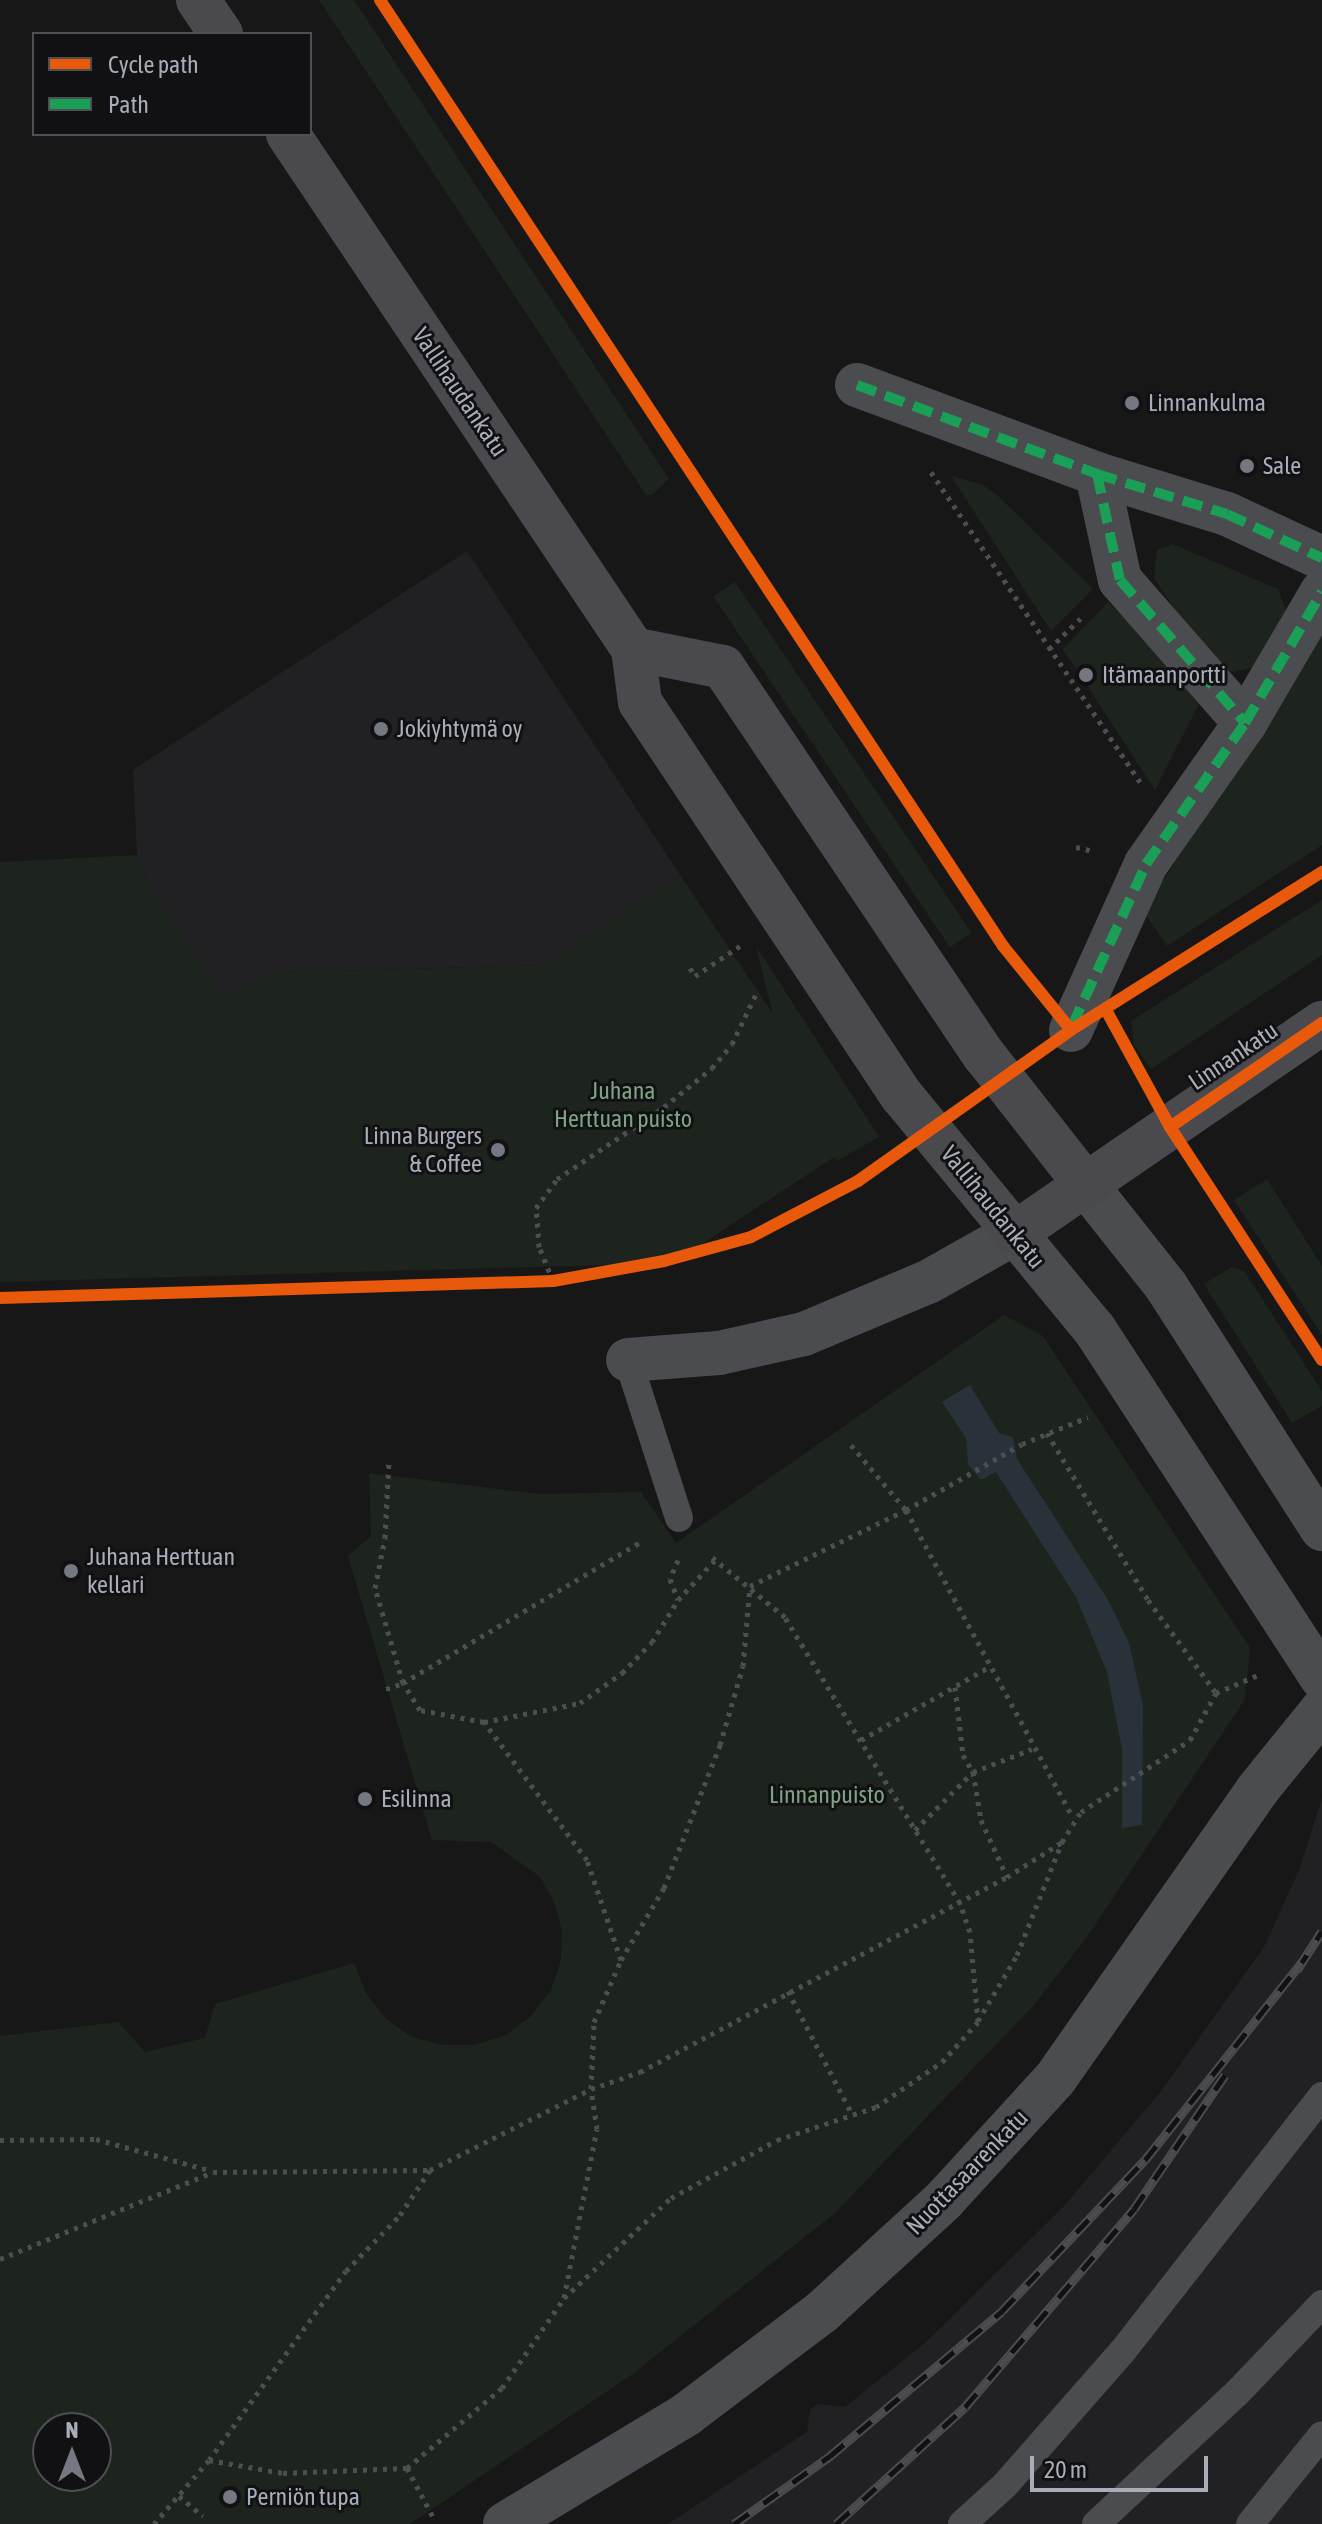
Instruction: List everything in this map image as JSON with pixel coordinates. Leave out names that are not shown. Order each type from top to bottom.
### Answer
[{"type":"street","points":[[198,0],[220,32]]},
{"type":"street","name":"Vallihaudankatu","points":[[289,136],[633,649],[640,702],[902,1096],[1095,1330],[1322,1678]]},
{"type":"street","points":[[857,385],[1097,474],[1227,514],[1322,558]]},
{"type":"street","points":[[1097,474],[1120,580],[1245,723]]},
{"type":"street","points":[[1071,1030],[1146,864],[1245,723],[1322,592]]},
{"type":"street","points":[[633,649],[723,667],[984,1055],[1166,1286],[1322,1529]]},
{"type":"street","name":"Linnankatu","points":[[628,1360],[719,1353],[804,1334],[928,1282],[1015,1233],[1322,1023]]},
{"type":"street","name":"Nuottasaarenkatu","points":[[505,2524],[687,2414],[823,2311],[944,2200],[1055,2079],[1258,1789],[1322,1710]]},
{"type":"lane","points":[[628,1360],[679,1518]]},
{"type":"lane","points":[[962,2524],[1005,2485],[1122,2352],[1322,2096]]},
{"type":"lane","points":[[1096,2524],[1237,2393],[1322,2304]]},
{"type":"lane","points":[[1250,2524],[1322,2435]]},
{"type":"path","points":[[910,404],[926,465],[1171,829]]},
{"type":"path","points":[[690,968],[695,976],[740,946]]},
{"type":"path","points":[[538,1282],[559,1280],[539,1247],[536,1208],[557,1179],[664,1107],[712,1068],[732,1044],[757,992]]},
{"type":"path","points":[[750,1586],[906,1510],[1022,1444],[1095,1414]]},
{"type":"path","points":[[1047,1433],[1148,1600],[1216,1693]]},
{"type":"path","points":[[851,1445],[906,1510],[1032,1749],[1073,1818]]},
{"type":"path","points":[[389,1460],[385,1538],[375,1588],[403,1683],[420,1710],[484,1722],[580,1703],[622,1673],[652,1642],[678,1600],[716,1559]]},
{"type":"path","points":[[386,1689],[403,1683],[679,1518]]},
{"type":"path","points":[[708,1554],[785,1617],[960,1903],[970,1932],[978,2022]]},
{"type":"path","points":[[678,1560],[670,1579],[678,1600]]},
{"type":"path","points":[[564,2298],[597,2129],[591,2089],[594,2022],[621,1960],[664,1888],[720,1745],[743,1666],[750,1586]]},
{"type":"path","points":[[861,1740],[989,1667]]},
{"type":"path","points":[[209,2460],[283,2473],[407,2468],[502,2388],[564,2298],[671,2198],[777,2140],[876,2107],[942,2062],[978,2022],[1017,1955],[1073,1818],[1190,1740],[1216,1693],[1262,1673]]},
{"type":"path","points":[[955,1687],[963,1755],[973,1772],[981,1820],[1007,1877]]},
{"type":"path","points":[[484,1722],[587,1860],[621,1960]]},
{"type":"path","points":[[915,1830],[973,1772],[1032,1749]]},
{"type":"path","points":[[0,2140],[96,2139],[213,2172],[430,2170],[591,2089],[640,2072],[788,1991],[960,1903],[1062,1842]]},
{"type":"path","points":[[788,1991],[853,2115]]},
{"type":"path","points":[[154,2524],[209,2460],[346,2271],[400,2215],[430,2170]]},
{"type":"path","points":[[0,2259],[213,2172]]},
{"type":"path","points":[[407,2468],[433,2517]]},
{"type":"path","points":[[179,2496],[203,2516]]},
{"type":"shaded area","points":[[467,551],[680,875],[545,965],[271,973],[225,999],[149,885],[137,855],[133,770]]},
{"type":"shaded area","points":[[970,1385],[999,1433],[1013,1437],[1017,1459],[1108,1600],[1129,1643],[1143,1705],[1142,1825],[1122,1828],[1122,1749],[1107,1672],[1076,1597],[996,1472],[981,1480],[968,1464],[966,1438],[942,1402]]},
{"type":"shaded area","points":[[1322,1798],[1322,2524],[668,2524],[807,2432],[810,2410],[818,2404],[845,2407],[925,2343],[1065,2205],[1162,2090],[1264,1947],[1300,1868]]},
{"type":"green space","points":[[319,0],[354,0],[669,479],[652,495],[646,495]]},
{"type":"green space","points":[[951,476],[983,485],[998,496],[1093,589],[1051,631]]},
{"type":"green space","points":[[1173,544],[1278,589],[1288,615],[1255,667],[1232,672],[1209,662],[1154,578],[1157,550]]},
{"type":"green space","points":[[735,582],[972,933],[950,947],[713,597]]},
{"type":"green space","points":[[1108,602],[1194,687],[1200,702],[1155,790],[1063,649]]},
{"type":"green space","points":[[1322,634],[1322,845],[1167,946],[1146,915],[1148,904]]},
{"type":"green space","name":"Juhana Herttuan puisto","points":[[137,855],[149,885],[225,999],[271,973],[545,965],[680,875],[773,1014],[756,946],[879,1137],[837,1161],[834,1157],[673,1263],[0,1282],[0,862]]},
{"type":"green space","points":[[1322,900],[1322,955],[1151,1069],[1134,1045],[1131,1021]]},
{"type":"green space","points":[[1267,1179],[1322,1266],[1322,1335],[1234,1200]]},
{"type":"green space","points":[[1232,1267],[1244,1271],[1322,1391],[1322,1406],[1292,1423],[1204,1284]]},
{"type":"green space","name":"Linnanpuisto","points":[[1004,1315],[1043,1336],[1250,1648],[1245,1699],[1087,1937],[1033,2006],[835,2213],[634,2373],[410,2524],[0,2524],[0,2036],[118,2022],[145,2052],[205,2038],[215,2004],[354,1963],[366,1993],[386,2019],[412,2037],[443,2045],[475,2045],[506,2035],[531,2016],[551,1990],[561,1960],[562,1931],[554,1901],[539,1876],[491,1842],[432,1840],[348,1556],[371,1536],[369,1473],[539,1494],[641,1492],[676,1543]]},
{"type":"railway","points":[[1297,1970],[1322,1931]]},
{"type":"railway","points":[[734,2524],[830,2456],[1002,2311],[1145,2160],[1303,1961]]},
{"type":"railway","points":[[836,2524],[965,2407],[1134,2209],[1225,2075]]},
{"type":"marked path","points":[[857,385],[1097,474],[1227,514],[1322,558]]},
{"type":"marked path","points":[[1097,474],[1120,580],[1245,723]]},
{"type":"marked path","points":[[1072,1026],[1146,864],[1245,723],[1322,592]]},
{"type":"cycle path","points":[[380,0],[1003,946],[1071,1030]]},
{"type":"cycle path","points":[[0,1298],[553,1281],[664,1261],[751,1237],[858,1181],[1071,1030],[1322,872]]},
{"type":"cycle path","points":[[1106,1010],[1170,1127],[1322,1360]]},
{"type":"cycle path","points":[[1170,1127],[1322,1023]]},
{"type":"place","name":"Linnankulma","points":[[1132,403]]},
{"type":"place","name":"Sale","points":[[1247,466]]},
{"type":"place","name":"Itämaanportti","points":[[1086,675]]},
{"type":"place","name":"Jokiyhtymä oy","points":[[381,729]]},
{"type":"place","name":"Linna Burgers & Coffee","points":[[498,1150]]},
{"type":"place","name":"Juhana Herttuan kellari","points":[[71,1571]]},
{"type":"place","name":"Esilinna","points":[[365,1799]]},
{"type":"place","name":"Perniön tupa","points":[[230,2497]]}]
